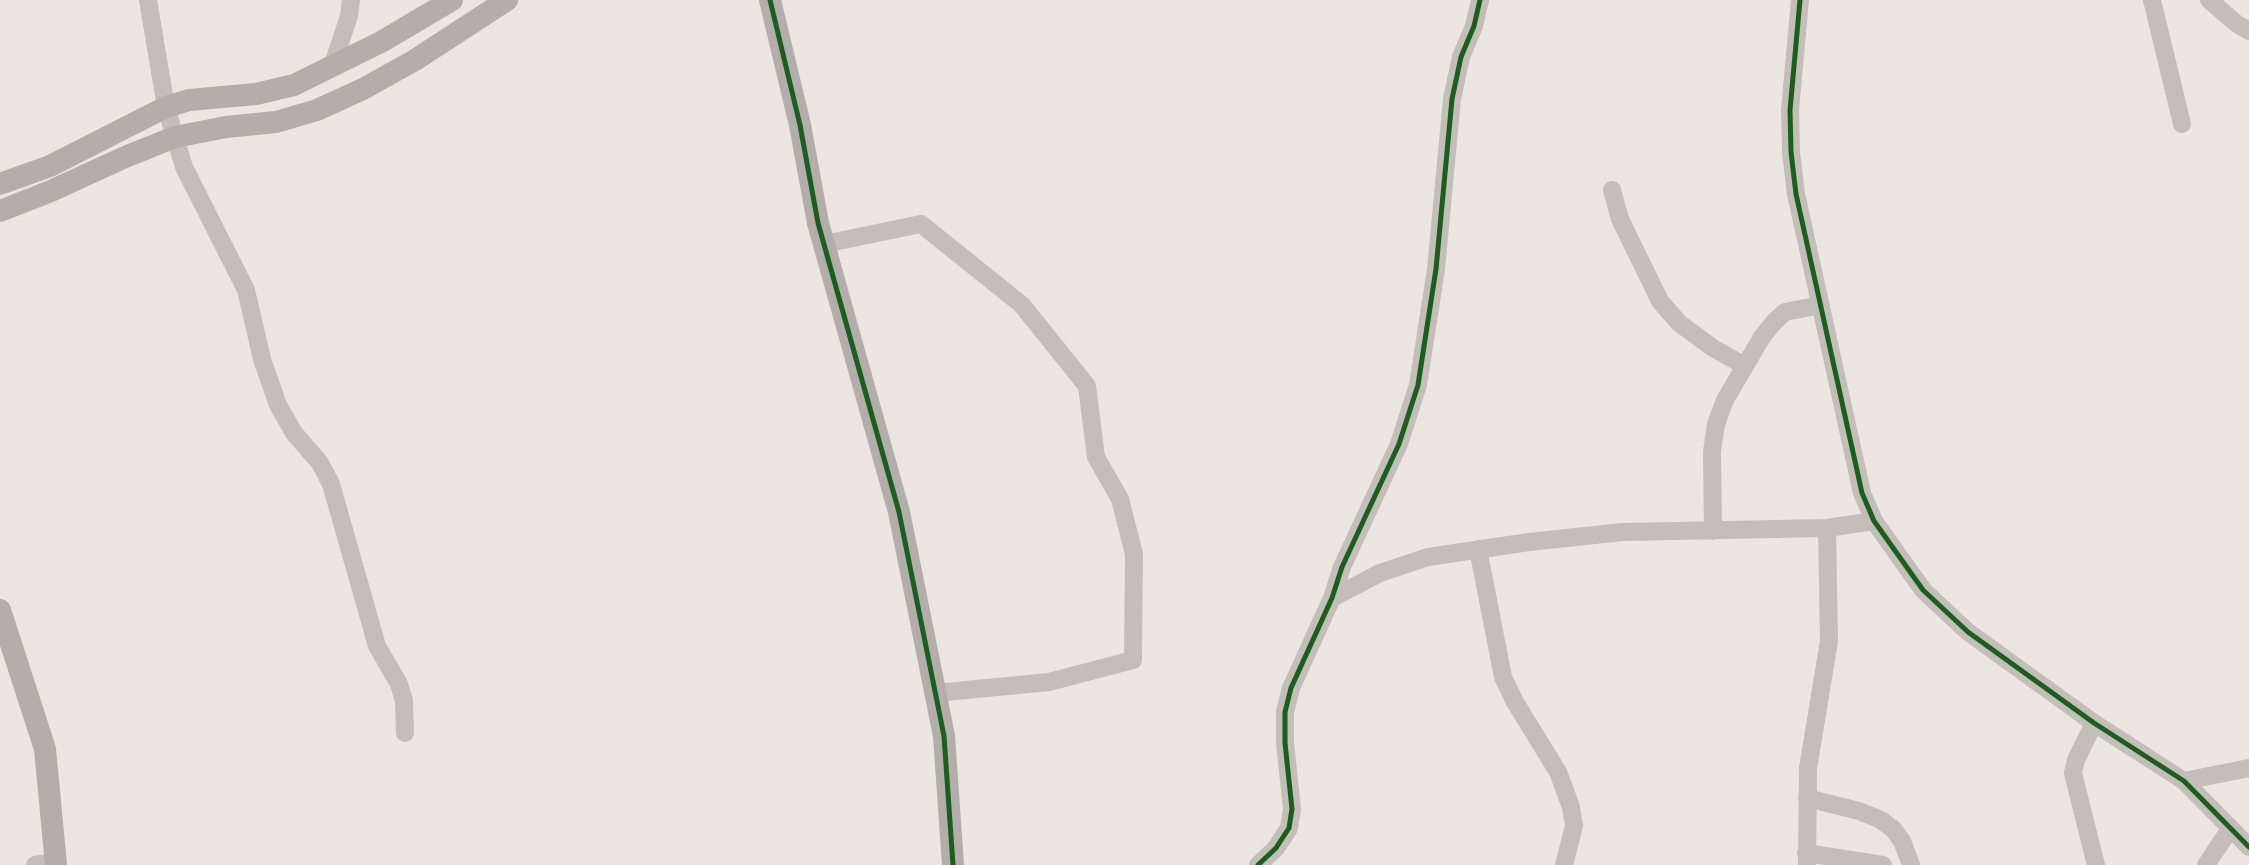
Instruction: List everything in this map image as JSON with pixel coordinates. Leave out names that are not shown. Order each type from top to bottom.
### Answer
[{"type":"street","points":[[148,0],[166,107],[184,167],[246,290],[262,359],[278,405],[294,433],[320,463],[331,484],[377,646],[398,684],[402,695],[405,733]]},
{"type":"street","points":[[332,67],[349,16],[351,0]]},
{"type":"street","points":[[0,184],[50,166],[166,107],[189,100],[256,94],[294,85],[380,42],[452,0]]},
{"type":"street","points":[[0,210],[51,191],[125,157],[175,138],[226,127],[276,122],[317,110],[363,89],[416,60],[507,0]]},
{"type":"street","points":[[770,0],[800,125],[818,223],[899,512],[944,736],[953,865]]},
{"type":"street","points":[[1258,865],[1276,848],[1289,828],[1292,809],[1285,743],[1285,712],[1291,688],[1332,598],[1342,567],[1399,444],[1418,385],[1436,269],[1452,99],[1461,57],[1474,26],[1480,0]]},
{"type":"street","points":[[1800,0],[1790,110],[1791,152],[1796,194],[1862,492],[1874,521],[1923,590],[1968,632],[2094,723],[2184,781],[2249,847]]},
{"type":"street","points":[[2152,0],[2182,124]]},
{"type":"street","points":[[2209,0],[2237,24],[2249,31]]},
{"type":"street","points":[[1612,190],[1620,219],[1660,301],[1679,323],[1713,348],[1745,366]]},
{"type":"street","points":[[824,244],[921,224],[1022,305],[1087,386],[1096,458],[1120,499],[1134,554],[1133,660],[1049,682],[935,693]]},
{"type":"street","points":[[1713,531],[1712,452],[1716,424],[1725,400],[1762,337],[1774,322],[1785,312],[1821,305]]},
{"type":"street","points":[[1332,598],[1380,573],[1428,557],[1478,549],[1624,532],[1827,528],[1874,521]]},
{"type":"street","points":[[1827,528],[1829,641],[1826,667],[1808,768],[1806,859],[1883,865]]},
{"type":"street","points":[[1478,549],[1503,677],[1515,702],[1558,772],[1571,808],[1574,826],[1564,865]]},
{"type":"street","points":[[0,610],[45,749],[49,864]]},
{"type":"street","points":[[2094,723],[2076,760],[2074,773],[2096,865]]},
{"type":"street","points":[[2184,781],[2249,768]]},
{"type":"street","points":[[1807,798],[1859,811],[1881,820],[1892,829],[1902,841],[1911,865]]},
{"type":"street","points":[[2206,865],[2230,828]]},
{"type":"cycle path","points":[[770,0],[800,125],[818,223],[899,512],[944,736],[953,865]]},
{"type":"cycle path","points":[[1258,865],[1276,848],[1289,828],[1292,809],[1285,743],[1285,712],[1291,688],[1332,598],[1342,567],[1399,444],[1418,385],[1436,269],[1452,99],[1461,57],[1474,26],[1480,0]]},
{"type":"cycle path","points":[[1800,0],[1790,110],[1791,152],[1796,194],[1862,493],[1874,521],[1923,590],[1968,632],[2094,723],[2184,781],[2249,847]]}]
